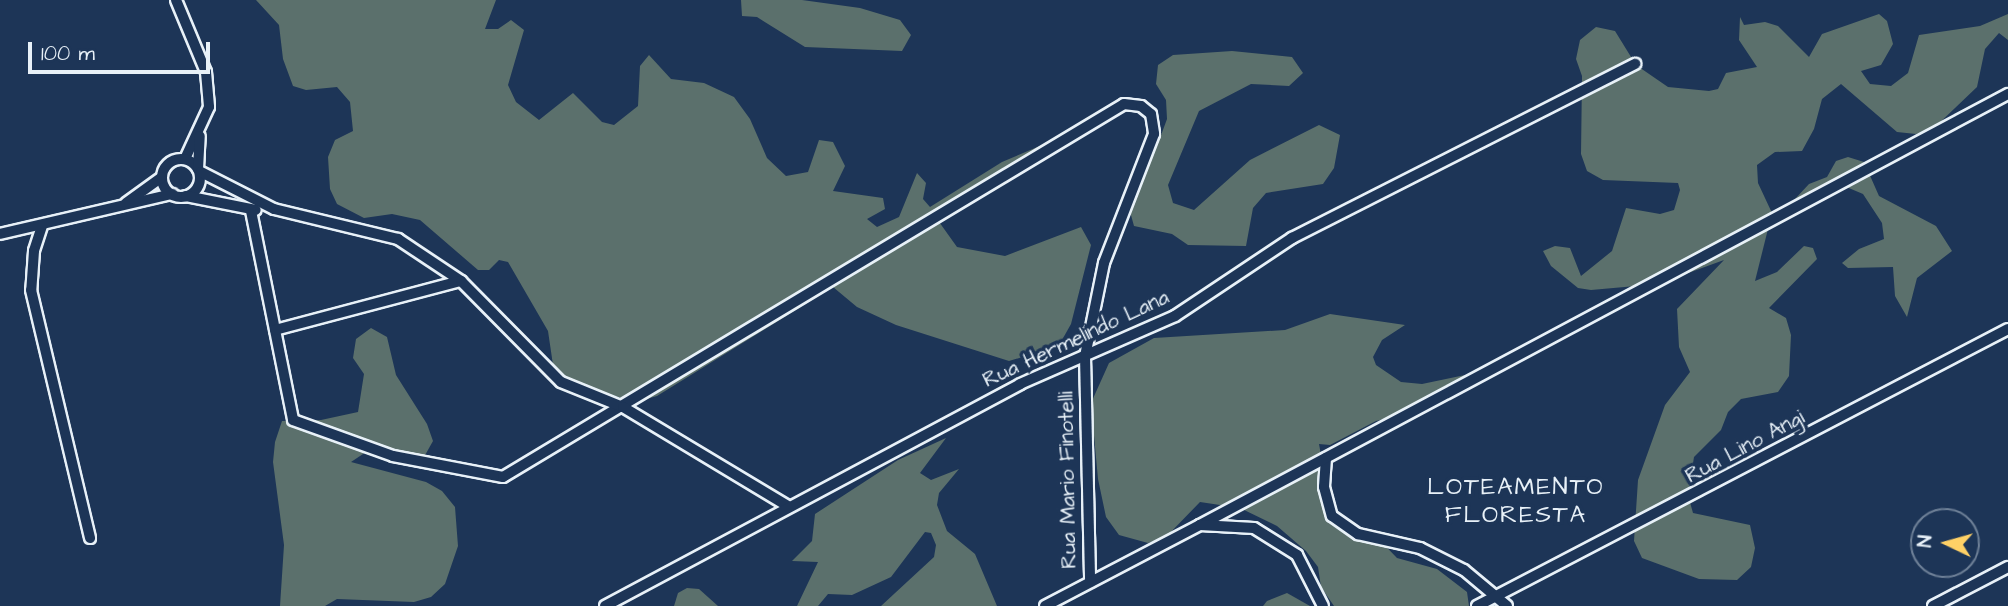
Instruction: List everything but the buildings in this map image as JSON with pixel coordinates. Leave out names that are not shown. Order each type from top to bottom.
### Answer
[{"type":"street","points":[[120,207],[162,177],[170,163],[185,159],[201,132],[209,107],[206,72],[176,0]]},
{"type":"street","name":"Rua Hermelindo Lana","points":[[605,606],[1020,384],[1175,316],[1292,238],[1635,64]]},
{"type":"street","points":[[1045,606],[2008,94]]},
{"type":"street","name":"Rua Mario Finotelli","points":[[623,407],[1124,104],[1135,104],[1151,114],[1154,134],[1104,263],[1085,356],[1090,582]]},
{"type":"street","points":[[186,196],[196,189],[201,132]]},
{"type":"street","points":[[185,159],[199,170],[274,209],[398,239],[461,281],[561,382],[623,407],[788,506]]},
{"type":"street","points":[[162,177],[172,194]]},
{"type":"street","points":[[0,234],[172,194],[251,211],[274,209]]},
{"type":"street","points":[[251,211],[293,420],[393,456],[503,477],[623,407]]},
{"type":"street","points":[[42,226],[34,251],[32,290],[90,538]]},
{"type":"street","points":[[275,330],[461,281]]},
{"type":"street","name":"Rua Lino Angi","points":[[1478,606],[1497,593],[1686,500],[2008,329]]},
{"type":"street","points":[[1326,458],[1324,487],[1332,516],[1358,534],[1420,548],[1464,570],[1497,593],[1507,606]]},
{"type":"street","points":[[1200,525],[1254,528],[1297,555],[1323,606]]},
{"type":"street","points":[[1933,606],[2008,567]]},
{"type":"green space","points":[[256,0],[496,0],[485,29],[498,29],[511,20],[524,30],[508,85],[516,102],[539,120],[573,93],[602,122],[614,125],[638,106],[640,66],[649,55],[671,79],[704,83],[734,97],[750,119],[767,158],[786,176],[808,172],[819,140],[833,142],[845,166],[833,191],[883,198],[885,209],[867,219],[877,227],[899,217],[917,173],[926,183],[923,199],[930,207],[1002,162],[1054,140],[937,219],[957,247],[1005,256],[1081,227],[1091,245],[1071,324],[1062,340],[1046,350],[1009,361],[896,325],[857,307],[833,287],[657,396],[636,402],[571,381],[553,365],[548,331],[508,262],[499,260],[489,270],[478,270],[420,220],[392,214],[364,218],[337,204],[330,189],[328,157],[335,140],[353,131],[350,102],[337,87],[306,90],[293,86],[283,59],[279,25]]},
{"type":"green space","points":[[741,0],[802,0],[860,8],[900,20],[911,35],[902,51],[805,47],[757,17],[742,16]]},
{"type":"green space","points":[[1879,14],[1887,21],[1893,44],[1881,65],[1861,71],[1870,84],[1891,86],[1908,73],[1919,35],[1980,26],[2008,14],[2008,40],[1999,33],[1985,49],[1977,87],[1933,129],[1916,134],[1897,132],[1841,84],[1822,99],[1814,129],[1802,151],[1775,152],[1757,165],[1758,183],[1772,213],[1755,281],[1777,272],[1804,246],[1813,248],[1817,259],[1769,308],[1786,318],[1791,335],[1789,376],[1778,392],[1741,399],[1728,412],[1721,430],[1694,457],[1688,495],[1693,513],[1750,525],[1755,548],[1751,567],[1737,580],[1699,579],[1642,558],[1634,541],[1638,480],[1665,405],[1690,372],[1679,347],[1677,309],[1724,260],[1658,284],[1591,290],[1578,288],[1551,266],[1543,251],[1555,246],[1570,248],[1581,276],[1612,251],[1626,208],[1660,214],[1674,210],[1680,190],[1678,183],[1603,180],[1587,171],[1581,154],[1582,76],[1576,59],[1580,40],[1596,27],[1615,31],[1636,65],[1668,87],[1709,91],[1718,89],[1726,73],[1757,67],[1739,40],[1740,17],[1744,25],[1765,22],[1778,26],[1809,57],[1822,34]]},
{"type":"green space","points":[[1232,51],[1292,57],[1303,73],[1289,86],[1251,84],[1199,111],[1168,185],[1173,203],[1194,210],[1250,160],[1319,125],[1340,135],[1334,168],[1323,184],[1266,193],[1253,208],[1246,246],[1188,245],[1172,234],[1134,226],[1129,208],[1146,154],[1160,138],[1167,119],[1166,100],[1156,84],[1158,65],[1173,55]]},
{"type":"green space","points":[[1848,157],[1864,162],[1879,196],[1936,226],[1952,251],[1917,278],[1907,317],[1895,296],[1893,267],[1848,268],[1842,263],[1859,249],[1884,239],[1882,223],[1863,194],[1844,186],[1795,199],[1809,184],[1827,177],[1836,161]]},
{"type":"green space","points":[[1330,314],[1405,325],[1382,340],[1373,357],[1376,365],[1401,382],[1422,384],[1465,375],[1436,406],[1376,421],[1330,445],[1319,444],[1333,520],[1371,531],[1397,558],[1437,569],[1467,592],[1469,606],[1334,606],[1321,587],[1318,567],[1306,551],[1277,526],[1240,508],[1200,502],[1166,537],[1148,543],[1119,535],[1106,517],[1098,479],[1091,403],[1109,363],[1154,338],[1285,330]]},
{"type":"green space","points":[[371,328],[387,337],[396,375],[427,424],[433,441],[424,457],[366,452],[351,462],[426,482],[442,491],[455,507],[458,546],[445,584],[431,597],[414,602],[337,599],[325,606],[280,606],[284,545],[273,462],[275,442],[282,421],[321,420],[358,412],[364,374],[353,358],[356,339]]},
{"type":"green space","points":[[946,438],[920,473],[931,480],[959,469],[939,493],[937,505],[947,531],[975,554],[997,606],[881,606],[934,557],[936,545],[931,533],[925,532],[891,577],[852,595],[828,594],[818,606],[797,606],[818,562],[792,561],[812,541],[815,514],[898,460]]},
{"type":"green space","points":[[687,588],[699,589],[718,606],[674,606],[678,593]]},
{"type":"green space","points":[[1287,593],[1310,606],[1263,606],[1267,601]]},
{"type":"district","name":"LOTEAMENTO FLORESTA","points":[[1516,502]]}]
